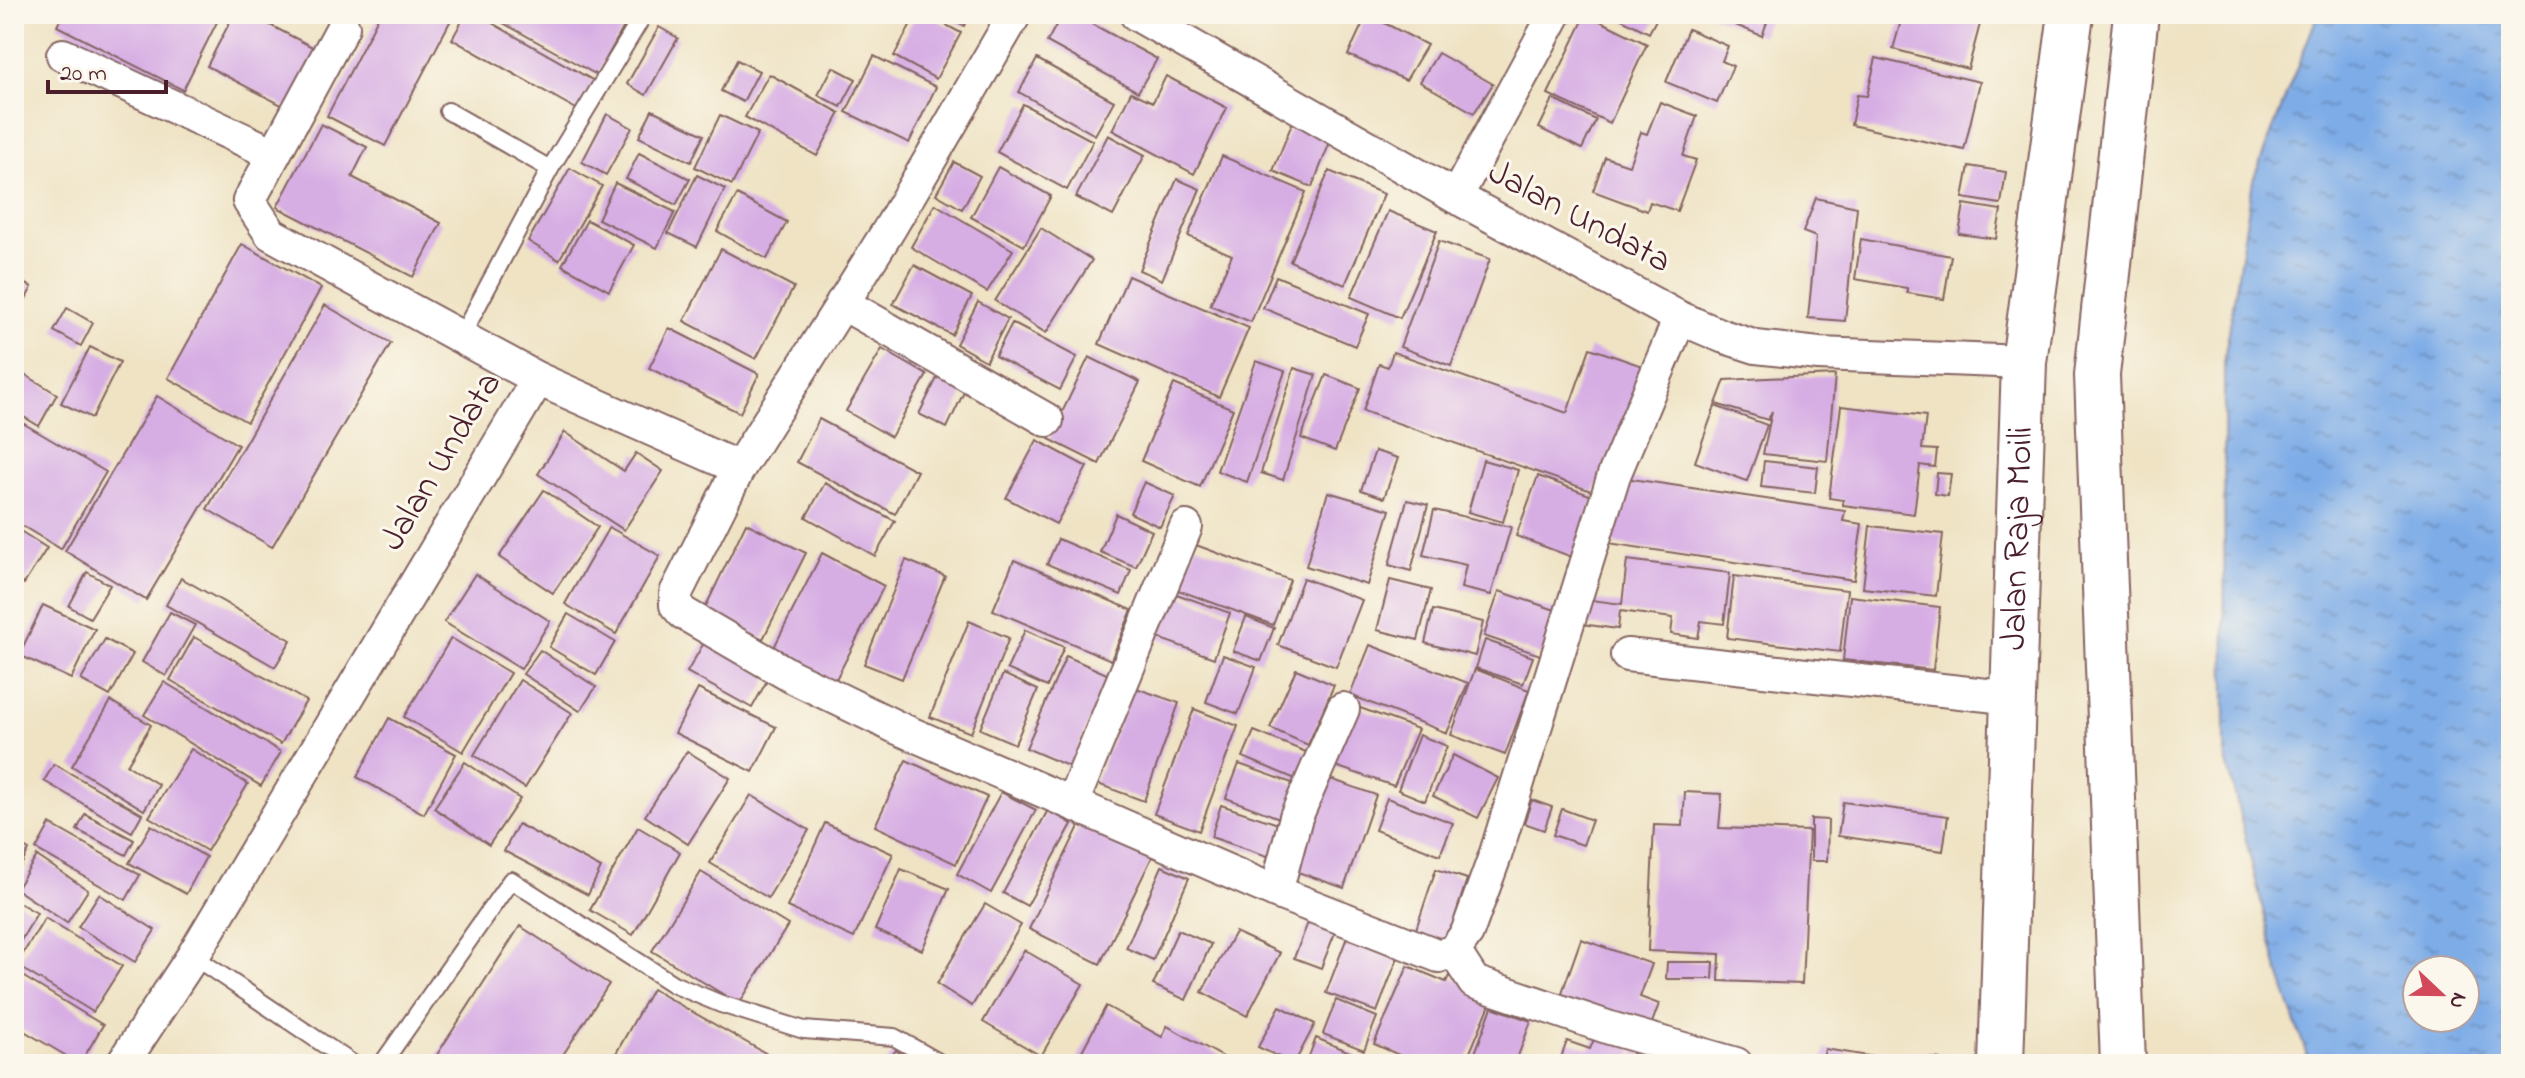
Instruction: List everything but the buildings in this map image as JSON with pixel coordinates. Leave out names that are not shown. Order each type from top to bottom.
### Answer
[{"type":"street","points":[[1015,14],[739,468],[676,593],[676,605],[683,613],[791,676],[898,728],[1073,801],[1276,892],[1427,953],[1439,956],[1454,951],[1467,933],[1495,856],[1614,475],[1680,318]]},
{"type":"street","name":"Jalan Undata","points":[[1136,14],[1456,197],[1680,318],[1756,347],[1819,354],[2024,362]]},
{"type":"street","points":[[1456,197],[1555,14]]},
{"type":"street","name":"Jalan Raja Moili","points":[[2001,1064],[2024,362],[2071,14]]},
{"type":"street","points":[[2123,1064],[2097,375],[2136,14]]},
{"type":"street","points":[[343,27],[249,201],[271,234],[538,379]]},
{"type":"street","points":[[63,55],[274,154]]},
{"type":"street","points":[[842,303],[1047,420]]},
{"type":"street","name":"Jalan Undata","points":[[122,1064],[193,956],[538,379],[739,468]]},
{"type":"street","points":[[1073,801],[1186,527]]},
{"type":"street","points":[[1627,655],[2014,698]]},
{"type":"street","points":[[1276,892],[1296,817],[1343,709]]},
{"type":"street","points":[[1454,951],[1474,982],[1610,1028],[1736,1064]]},
{"type":"lane","points":[[461,337],[550,169],[644,14]]},
{"type":"lane","points":[[448,111],[550,169]]},
{"type":"lane","points":[[382,1064],[511,880],[673,984],[721,1004],[804,1030],[894,1037],[942,1064]]},
{"type":"lane","points":[[193,956],[353,1064]]},
{"type":"water","points":[[2318,14],[2511,14],[2511,1064],[2310,1064],[2278,971],[2225,754],[2224,363],[2253,180]]}]
